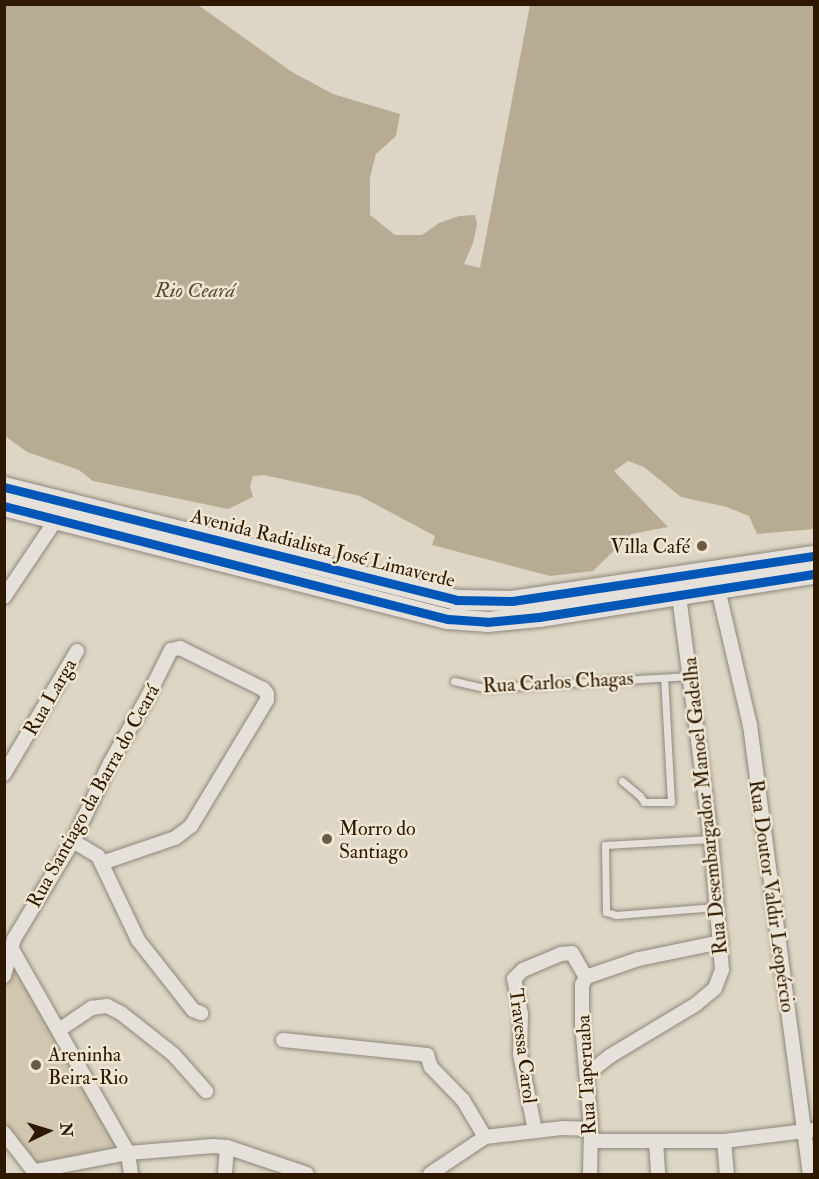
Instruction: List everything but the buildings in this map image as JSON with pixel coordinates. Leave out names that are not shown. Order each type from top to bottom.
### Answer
[{"type":"main road","name":"Avenida Radialista José Limaverde","points":[[4,487],[216,550]]},
{"type":"main road","name":"Avenida Radialista José Limaverde","points":[[4,506],[56,520],[216,550],[456,600],[512,601],[678,586],[814,556]]},
{"type":"main road","name":"Avenida Radialista José Limaverde","points":[[678,586],[718,589],[814,574]]},
{"type":"street","points":[[4,597],[56,520]]},
{"type":"street","name":"Rua Desembargador Manoel Gadelha","points":[[588,1074],[610,1056],[695,1005],[716,988],[722,970],[711,839],[678,586]]},
{"type":"street","name":"Rua Doutor Valdir Leopércio","points":[[718,589],[750,725],[809,1131],[810,1174]]},
{"type":"street","name":"Rua Santiago da Barra do Ceará","points":[[4,976],[11,941],[73,841],[105,774],[171,650],[180,648],[263,689],[267,694],[267,700],[184,833],[102,863]]},
{"type":"street","name":"Rua Larga","points":[[4,774],[77,651]]},
{"type":"street","points":[[73,841],[94,852],[102,863],[138,940],[193,1010],[201,1013]]},
{"type":"street","points":[[11,941],[128,1153],[130,1174]]},
{"type":"street","points":[[586,977],[639,959],[721,942]]},
{"type":"street","name":"Travessa Carol","points":[[534,1131],[520,1054],[520,1014],[514,979],[523,970],[561,954],[575,955],[586,977]]},
{"type":"street","name":"Rua Taperuaba","points":[[586,977],[582,985],[582,1023],[588,1074],[590,1174]]},
{"type":"street","points":[[59,1030],[92,1008],[107,1006],[121,1013],[173,1054],[206,1091]]},
{"type":"street","points":[[283,1040],[427,1055],[431,1067],[463,1100],[485,1137]]},
{"type":"street","points":[[430,1174],[485,1137],[534,1131],[656,1142],[724,1141],[809,1131]]},
{"type":"street","points":[[4,1132],[36,1173],[128,1153],[198,1146],[227,1147],[307,1174]]},
{"type":"street","points":[[724,1141],[727,1174]]},
{"type":"street","points":[[656,1142],[658,1174]]},
{"type":"street","points":[[225,1174],[227,1147]]},
{"type":"lane","name":"Rua Carlos Chagas","points":[[454,681],[484,688],[691,676]]},
{"type":"lane","points":[[622,781],[644,802],[671,801],[664,678]]},
{"type":"lane","points":[[711,839],[605,845],[606,912],[616,915],[716,907]]},
{"type":"shaded area","name":"Areninha Beira-Rio","points":[[18,967],[69,1056],[116,1147],[34,1165],[5,1123],[5,986],[13,968]]},
{"type":"water","name":"Rio Ceará","points":[[5,4],[198,5],[292,72],[333,94],[400,114],[396,136],[376,154],[370,177],[370,215],[395,235],[422,235],[439,223],[459,216],[475,215],[477,224],[473,243],[464,264],[480,268],[530,5],[814,5],[814,529],[757,534],[749,516],[727,507],[681,497],[644,467],[628,461],[614,471],[668,527],[631,534],[593,571],[550,576],[432,545],[435,536],[360,496],[264,475],[253,476],[250,487],[253,497],[228,509],[93,481],[79,470],[27,452],[5,436]]},
{"type":"cycle path","points":[[4,487],[456,600],[512,601],[814,556]]},
{"type":"cycle path","points":[[4,506],[448,619],[487,622],[539,617],[814,574]]},
{"type":"place","name":"Villa Café","points":[[702,546]]},
{"type":"place","name":"Morro do Santiago","points":[[327,839]]},
{"type":"place","name":"Areninha Beira-Rio","points":[[36,1065]]}]
